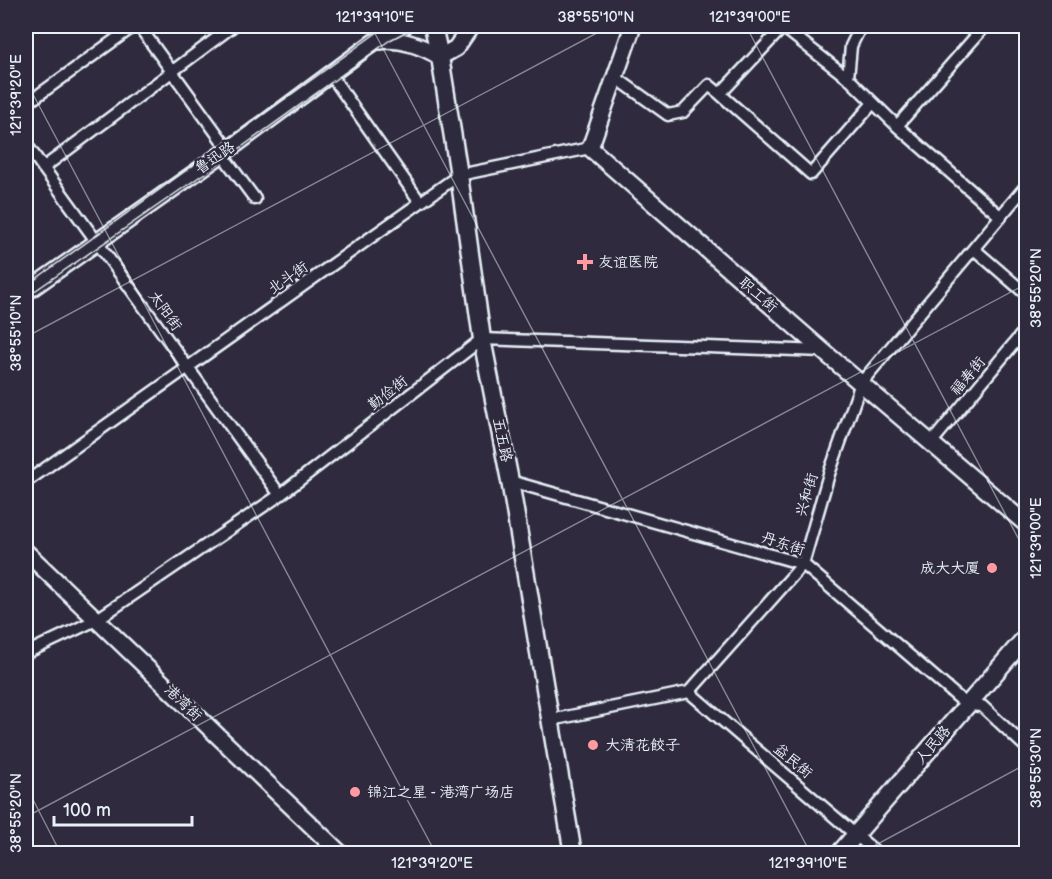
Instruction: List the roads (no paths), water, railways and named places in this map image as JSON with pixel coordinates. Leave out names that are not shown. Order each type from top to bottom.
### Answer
[{"type":"main road","points":[[374,26],[374,42],[399,41],[423,48],[440,57],[456,48],[471,26]]},
{"type":"main road","name":"鲁迅路","points":[[26,292],[374,42],[404,26]]},
{"type":"main road","name":"五五路","points":[[433,26],[459,175],[482,339],[510,481],[573,854]]},
{"type":"main road","points":[[590,148],[633,26]]},
{"type":"main road","name":"职工街","points":[[590,148],[1026,524]]},
{"type":"main road","name":"港湾街","points":[[26,552],[341,854]]},
{"type":"main road","name":"人民路","points":[[839,854],[858,843],[974,706],[1026,637]]},
{"type":"main road","name":"人民路","points":[[974,706],[1026,654]]},
{"type":"street","points":[[26,104],[134,26]]},
{"type":"street","points":[[139,26],[173,73],[255,199]]},
{"type":"street","points":[[43,168],[233,26]]},
{"type":"street","points":[[848,78],[851,46],[861,26]]},
{"type":"street","points":[[897,126],[985,26]]},
{"type":"street","points":[[720,94],[783,27],[848,78],[897,126],[1001,217]]},
{"type":"street","points":[[331,75],[420,202]]},
{"type":"street","points":[[615,77],[668,115],[683,112],[709,85],[811,174],[873,103]]},
{"type":"street","name":"太阳街","points":[[26,144],[280,495]]},
{"type":"street","name":"北斗街","points":[[26,482],[459,175],[590,148]]},
{"type":"street","name":"兴和街","points":[[689,692],[803,564],[829,474],[861,383],[1026,186]]},
{"type":"street","points":[[974,249],[1026,294]]},
{"type":"street","name":"福寿街","points":[[932,442],[1026,329]]},
{"type":"street","points":[[482,339],[823,351]]},
{"type":"street","name":"勤俭街","points":[[26,653],[96,620],[280,495],[482,339]]},
{"type":"street","name":"丹东街","points":[[510,481],[803,564],[1026,747]]},
{"type":"street","points":[[551,720],[689,692]]},
{"type":"street","name":"益民街","points":[[689,692],[858,843],[878,854]]},
{"type":"tram line","points":[[26,286],[386,26]]},
{"type":"tram line","points":[[26,297],[225,159],[390,40],[417,26]]},
{"type":"place","name":"友谊医院","points":[[585,262]]},
{"type":"place","name":"成大大厦","points":[[992,568]]},
{"type":"place","name":"大清花餃子","points":[[593,745]]},
{"type":"place","name":"锦江之星 - 港湾广场店","points":[[355,792]]}]
